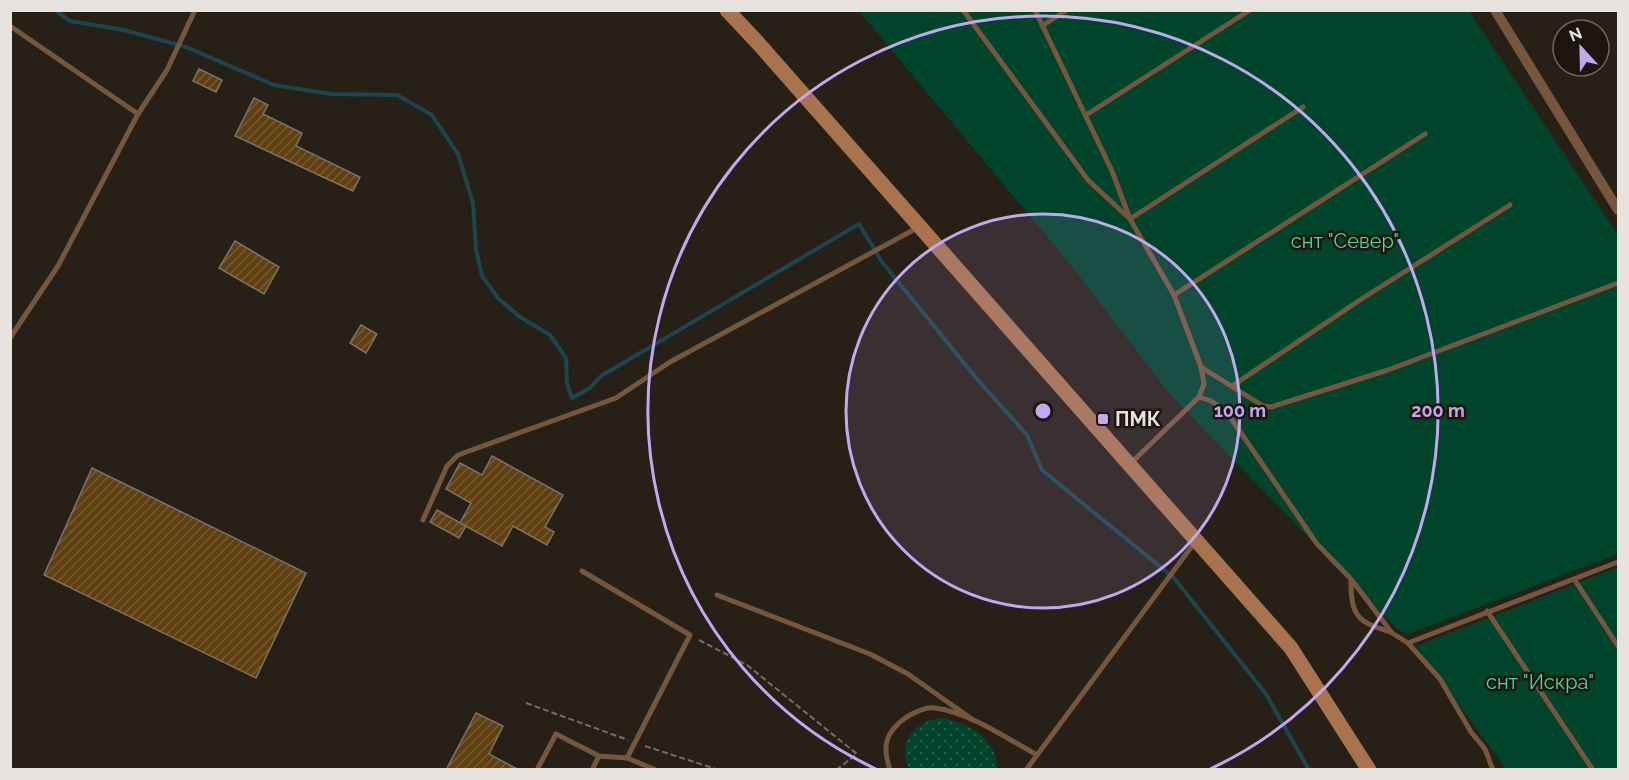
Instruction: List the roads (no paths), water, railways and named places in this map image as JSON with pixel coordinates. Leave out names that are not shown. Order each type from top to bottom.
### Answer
[{"type":"street","points":[[726,10],[758,43],[1291,648],[1369,770]]},
{"type":"street","points":[[1495,10],[1618,210]]},
{"type":"lane","points":[[10,338],[58,266],[138,114],[166,70],[195,10]]},
{"type":"lane","points":[[963,10],[1088,180],[1130,219]]},
{"type":"lane","points":[[1035,10],[1086,115],[1130,219],[1174,295],[1201,367],[1204,384],[1199,397],[1130,464]]},
{"type":"lane","points":[[1042,26],[1067,10]]},
{"type":"lane","points":[[1086,115],[1250,10]]},
{"type":"lane","points":[[10,26],[138,114]]},
{"type":"lane","points":[[1130,219],[1303,107]]},
{"type":"lane","points":[[1174,295],[1425,134]]},
{"type":"lane","points":[[1232,386],[1363,298],[1510,205]]},
{"type":"lane","points":[[423,520],[447,466],[458,455],[616,398],[670,362],[919,227]]},
{"type":"lane","points":[[1201,367],[1263,406],[1283,404],[1388,370],[1618,283]]},
{"type":"lane","points":[[1199,397],[1211,401],[1226,411],[1296,517],[1317,544],[1351,579],[1392,633]]},
{"type":"lane","points":[[1026,770],[1197,539]]},
{"type":"lane","points":[[1408,643],[1618,561]]},
{"type":"lane","points":[[582,571],[690,635],[627,758]]},
{"type":"lane","points":[[1351,579],[1351,604],[1357,617],[1370,626],[1392,633],[1408,643],[1440,679],[1471,732],[1485,749],[1493,770]]},
{"type":"lane","points":[[1574,579],[1618,646]]},
{"type":"lane","points":[[717,595],[870,654],[908,674],[973,720],[1037,755]]},
{"type":"lane","points":[[1487,611],[1593,770]]},
{"type":"lane","points":[[890,770],[883,750],[890,731],[905,716],[934,707],[973,720]]},
{"type":"lane","points":[[537,770],[556,734],[599,756],[627,758],[656,770]]},
{"type":"lane","points":[[592,770],[599,756]]},
{"type":"waterway","points":[[55,10],[70,21],[124,30],[186,47],[274,85],[331,94],[397,95],[432,115],[458,154],[473,203],[476,249],[482,276],[498,298],[520,317],[550,335],[566,358],[567,384],[572,398],[590,388],[601,376],[859,224],[882,262],[977,379],[1027,435],[1042,470],[1174,578],[1266,694],[1309,770]]},
{"type":"place","name":"ПМК","points":[[1103,419]]},
{"type":"park label","name":"снт \"Север\"","points":[[1345,241]]},
{"type":"park label","name":"снт \"Искра\"","points":[[1540,682]]}]
